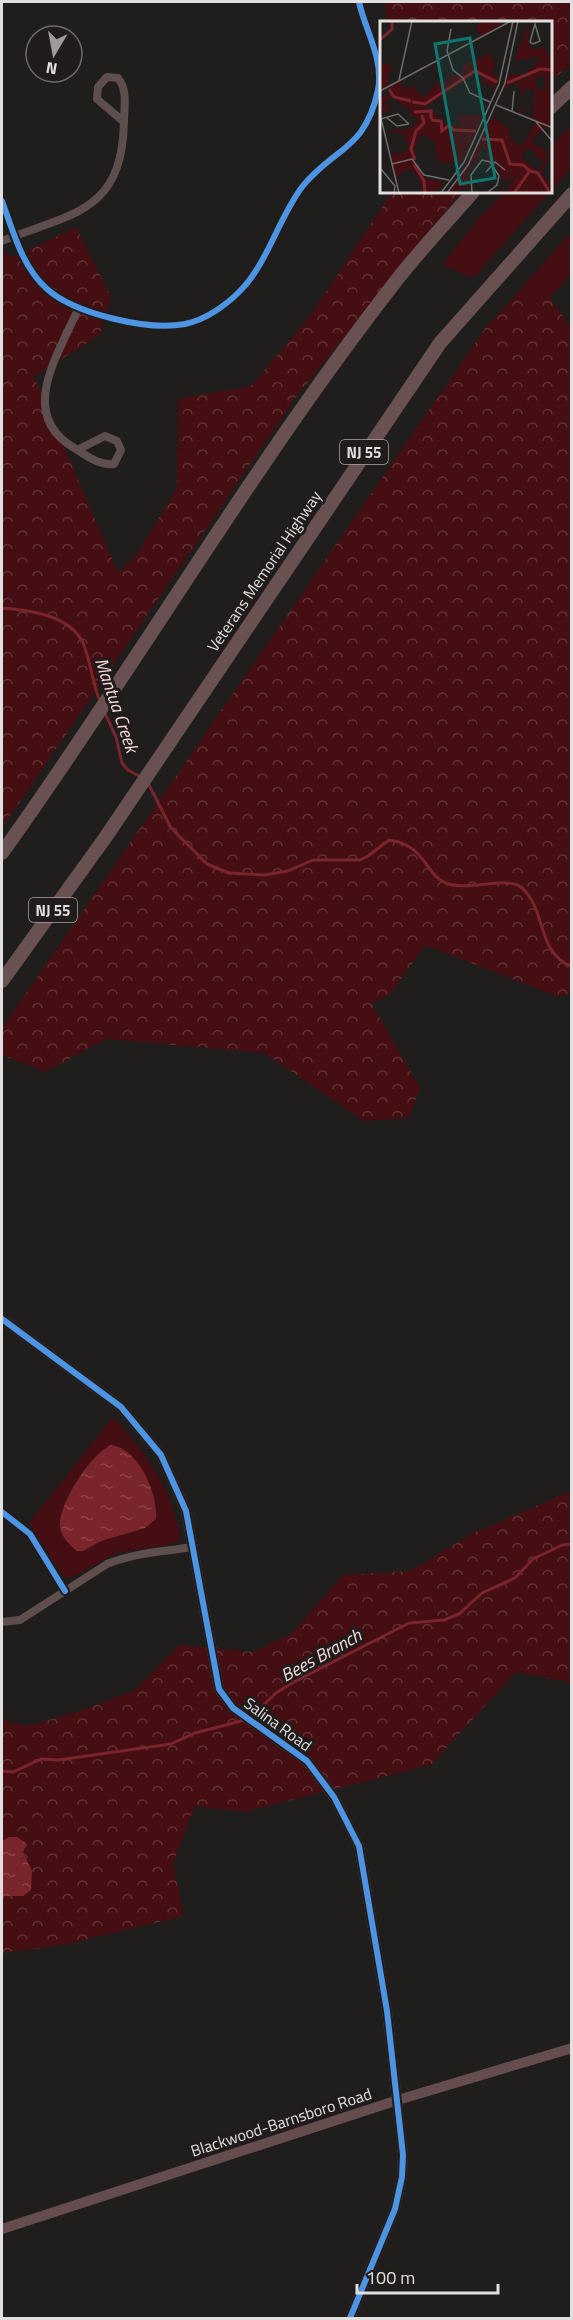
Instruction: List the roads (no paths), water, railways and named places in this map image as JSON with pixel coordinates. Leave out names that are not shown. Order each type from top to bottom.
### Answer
[{"type":"highway","points":[[552,106],[572,87]]},
{"type":"highway","points":[[2,853],[56,778],[135,656],[327,374],[397,280],[471,194]]},
{"type":"highway","name":"Veterans Memorial Highway","points":[[2,981],[105,838],[180,728],[224,658],[440,344],[572,194]]},
{"type":"street","points":[[2,201],[27,264],[46,288],[79,307],[147,324],[187,324],[225,305],[254,274],[290,203],[304,184],[361,134],[369,118],[378,86],[378,70],[359,2]]},
{"type":"street","points":[[2,241],[86,208],[101,197],[120,165],[124,122],[123,84],[113,76],[107,77],[98,87],[97,99],[124,122]]},
{"type":"street","points":[[77,450],[105,436],[117,441],[121,450],[118,460],[108,465],[77,450],[49,426],[43,406],[46,387],[79,307]]},
{"type":"street","name":"Salina Road","points":[[2,1319],[121,1407],[149,1438],[178,1490],[186,1511],[216,1681],[228,1703],[315,1770],[334,1797],[359,1846],[384,1989],[404,2166],[398,2199],[350,2319]]},
{"type":"street","points":[[2,1512],[30,1534],[65,1591]]},
{"type":"street","points":[[2,1622],[20,1620],[107,1564],[137,1554],[194,1548]]},
{"type":"street","name":"Blackwood-Barnsboro Road","points":[[2,2229],[398,2100],[572,2048]]},
{"type":"water","points":[[111,1445],[121,1448],[130,1455],[145,1474],[154,1497],[156,1519],[145,1528],[101,1541],[83,1551],[77,1551],[61,1532],[64,1507],[85,1469],[94,1458]]},
{"type":"water","points":[[9,1837],[17,1837],[27,1844],[23,1852],[32,1871],[31,1890],[23,1896],[2,1896],[2,1841]]},
{"type":"waterway","name":"Mantua Creek","points":[[2,608],[48,616],[69,626],[77,634],[86,650],[100,701]]},
{"type":"waterway","name":"Mantua Creek","points":[[105,713],[116,737],[122,763],[128,770],[141,777]]},
{"type":"waterway","name":"Mantua Creek","points":[[148,783],[171,828],[207,864],[229,873],[264,875],[288,871],[313,860],[360,860],[389,840],[411,848],[433,874],[446,883],[465,886],[515,884],[530,897],[553,952],[572,967]]},
{"type":"waterway","name":"Bees Branch","points":[[251,1717],[276,1693],[292,1683],[409,1623],[444,1620],[459,1614],[482,1593],[515,1578],[533,1559],[562,1545],[572,1544]]},
{"type":"waterway","name":"Bees Branch","points":[[2,1771],[13,1772],[41,1759],[58,1760],[171,1744],[195,1733],[245,1720]]}]
